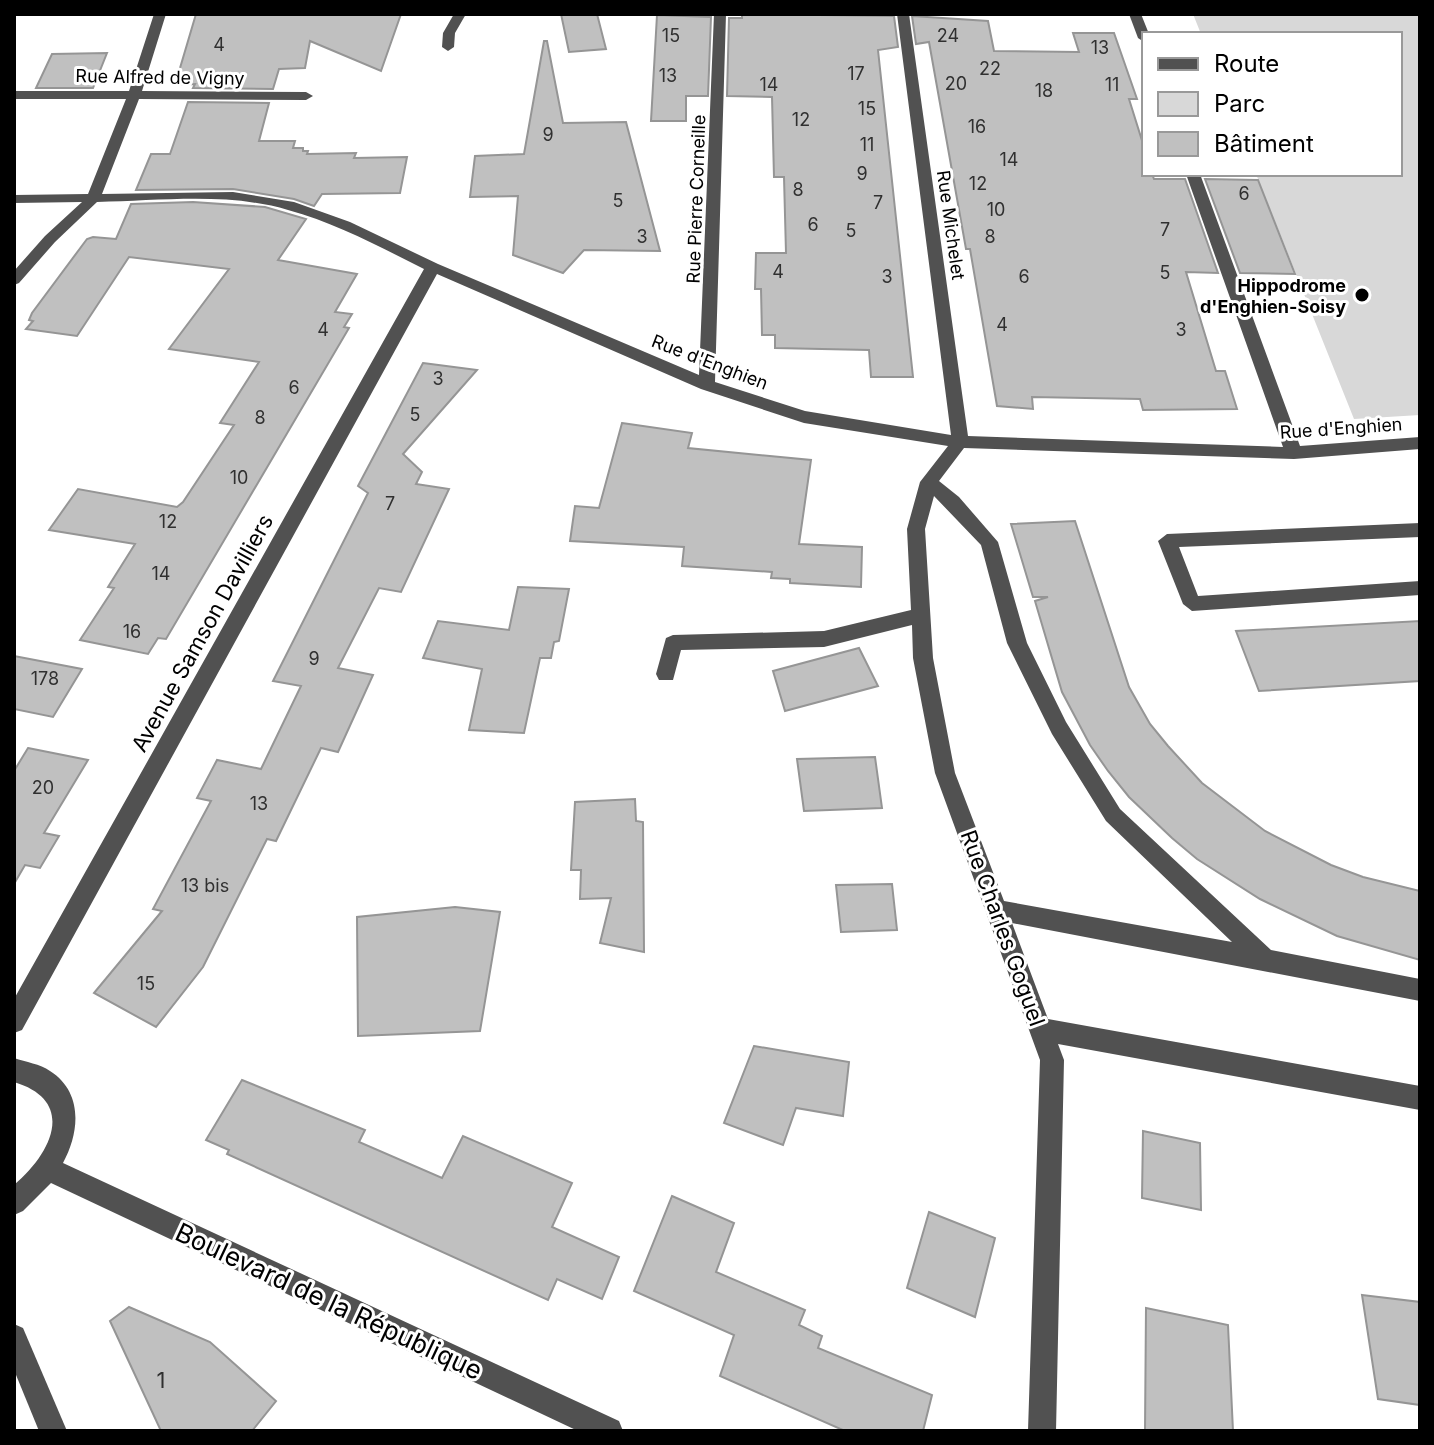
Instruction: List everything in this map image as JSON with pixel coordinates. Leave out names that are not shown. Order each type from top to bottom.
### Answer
[{"type":"street","points":[[14,280],[94,196],[134,96],[160,14]]},
{"type":"street","points":[[448,47],[449,33],[460,14]]},
{"type":"street","name":"Rue Pierre Corneille","points":[[707,385],[720,14]]},
{"type":"street","name":"Rue Michelet","points":[[903,14],[960,442]]},
{"type":"street","name":"Rue Alfred de Vigny","points":[[14,95],[306,96]]},
{"type":"street","points":[[1194,176],[1294,453]]},
{"type":"street","name":"Rue d'Enghien","points":[[14,199],[233,196],[289,205],[345,225],[433,267],[707,385],[804,417],[960,442],[1294,453],[1420,443]]},
{"type":"street","name":"Avenue Samson Davilliers","points":[[14,1022],[433,267]]},
{"type":"street","name":"Rue Charles Goguel","points":[[960,442],[929,482],[916,529],[923,658],[945,773],[1052,1060],[1042,1431]]},
{"type":"street","points":[[929,482],[965,513],[989,542],[1017,643],[1059,728],[1113,815],[1265,959]]},
{"type":"street","points":[[1420,530],[1167,541],[1192,604],[1420,588]]},
{"type":"street","points":[[666,674],[673,643],[824,639],[921,615]]},
{"type":"street","points":[[996,910],[1420,990]]},
{"type":"street","points":[[1040,1029],[1420,1098]]},
{"type":"street","points":[[14,1070],[32,1072],[50,1083],[61,1100],[65,1121],[49,1169],[32,1190],[14,1202]]},
{"type":"street","name":"Boulevard de la République","points":[[49,1169],[609,1431]]},
{"type":"street","points":[[14,1337],[53,1431]]},
{"type":"green space","name":"Hippodrome d'Enghien-Soisy","points":[[1193,14],[1420,14],[1420,415],[1354,419],[1257,176],[1402,176],[1402,32],[1200,32]]},
{"type":"building","points":[[196,14],[401,14],[381,71],[310,41],[305,68],[279,69],[273,89],[175,85]]},
{"type":"building","points":[[561,14],[597,14],[606,49],[569,52]]},
{"type":"building","points":[[742,14],[894,16],[898,47],[878,50],[913,377],[871,377],[869,350],[775,348],[775,335],[762,335],[761,289],[755,289],[756,253],[786,253],[784,177],[774,177],[772,97],[727,96],[729,18],[742,18]]},
{"type":"building","points":[[657,15],[711,17],[708,96],[686,96],[686,121],[651,121]]},
{"type":"building","points":[[912,16],[988,21],[994,51],[1079,52],[1073,33],[1114,33],[1137,99],[1129,99],[1142,141],[1142,176],[1185,179],[1218,273],[1186,272],[1216,371],[1225,371],[1237,409],[1143,410],[1140,399],[1032,397],[1033,409],[997,406],[929,42],[916,44]]},
{"type":"building","points":[[544,41],[547,41],[563,123],[626,122],[660,251],[584,250],[563,273],[513,255],[518,196],[470,197],[475,156],[524,154]]},
{"type":"building","points":[[107,53],[93,88],[36,88],[52,54]]},
{"type":"building","points":[[188,102],[269,103],[259,141],[295,141],[293,148],[303,148],[303,151],[308,151],[307,154],[356,153],[354,158],[407,157],[400,193],[322,194],[314,206],[294,199],[233,189],[136,190],[151,154],[170,154]]},
{"type":"building","points":[[1205,179],[1258,180],[1295,274],[1240,273]]},
{"type":"building","points":[[193,202],[265,207],[306,219],[278,260],[357,274],[335,312],[352,314],[344,327],[349,328],[166,639],[158,638],[148,654],[80,640],[114,588],[108,587],[135,544],[49,530],[78,489],[177,507],[183,502],[234,425],[220,423],[259,362],[169,349],[229,269],[129,257],[77,336],[26,329],[33,321],[29,320],[32,313],[87,239],[116,239],[131,204]]},
{"type":"building","points":[[423,363],[477,370],[403,454],[422,472],[416,484],[449,489],[401,592],[379,588],[338,668],[373,675],[338,752],[321,748],[276,841],[267,839],[203,967],[156,1027],[94,993],[162,911],[153,909],[211,801],[197,798],[217,760],[261,769],[301,686],[273,681],[368,493],[358,486]]},
{"type":"building","points":[[622,423],[692,433],[688,448],[811,460],[799,544],[862,547],[861,587],[790,583],[790,579],[771,578],[772,572],[682,566],[684,547],[570,541],[575,506],[599,508]]},
{"type":"building","points":[[1075,521],[1129,687],[1150,724],[1202,783],[1265,831],[1331,865],[1363,877],[1420,891],[1420,960],[1337,936],[1260,899],[1197,859],[1172,838],[1129,797],[1108,771],[1090,745],[1062,692],[1035,601],[1048,597],[1033,597],[1011,524]]},
{"type":"building","points":[[518,587],[569,589],[559,641],[554,642],[551,658],[540,658],[524,733],[469,730],[482,669],[423,658],[438,621],[509,630]]},
{"type":"building","points":[[1420,621],[1420,681],[1259,691],[1236,631]]},
{"type":"building","points":[[859,648],[878,686],[785,711],[773,671]]},
{"type":"building","points":[[14,656],[82,669],[53,717],[14,709]]},
{"type":"building","points":[[28,748],[88,760],[44,833],[59,836],[40,868],[25,865],[14,884],[14,771]]},
{"type":"building","points":[[875,757],[882,808],[804,811],[797,759]]},
{"type":"building","points":[[635,799],[636,821],[643,822],[644,952],[600,943],[611,898],[580,899],[581,870],[571,870],[575,802]]},
{"type":"building","points":[[892,884],[897,930],[841,932],[836,885]]},
{"type":"building","points":[[455,907],[500,912],[480,1031],[358,1036],[357,917]]},
{"type":"building","points":[[754,1046],[849,1062],[843,1116],[796,1108],[783,1145],[724,1123]]},
{"type":"building","points":[[242,1080],[365,1130],[359,1142],[442,1178],[463,1136],[572,1183],[552,1227],[619,1257],[602,1299],[557,1279],[548,1300],[227,1154],[229,1150],[206,1140]]},
{"type":"building","points":[[1143,1131],[1200,1143],[1201,1210],[1142,1198]]},
{"type":"building","points":[[672,1196],[734,1223],[716,1272],[805,1310],[799,1325],[822,1336],[818,1348],[932,1395],[923,1431],[845,1431],[720,1376],[734,1335],[634,1291]]},
{"type":"building","points":[[929,1212],[995,1238],[975,1317],[907,1288]]},
{"type":"building","points":[[1362,1295],[1420,1302],[1420,1405],[1378,1399]]},
{"type":"building","points":[[129,1307],[210,1342],[276,1401],[252,1431],[161,1431],[110,1321]]},
{"type":"building","points":[[1146,1308],[1228,1325],[1233,1431],[1145,1431]]},
{"type":"place","name":"Hippodrome d'Enghien-Soisy","points":[[1362,295]]}]
